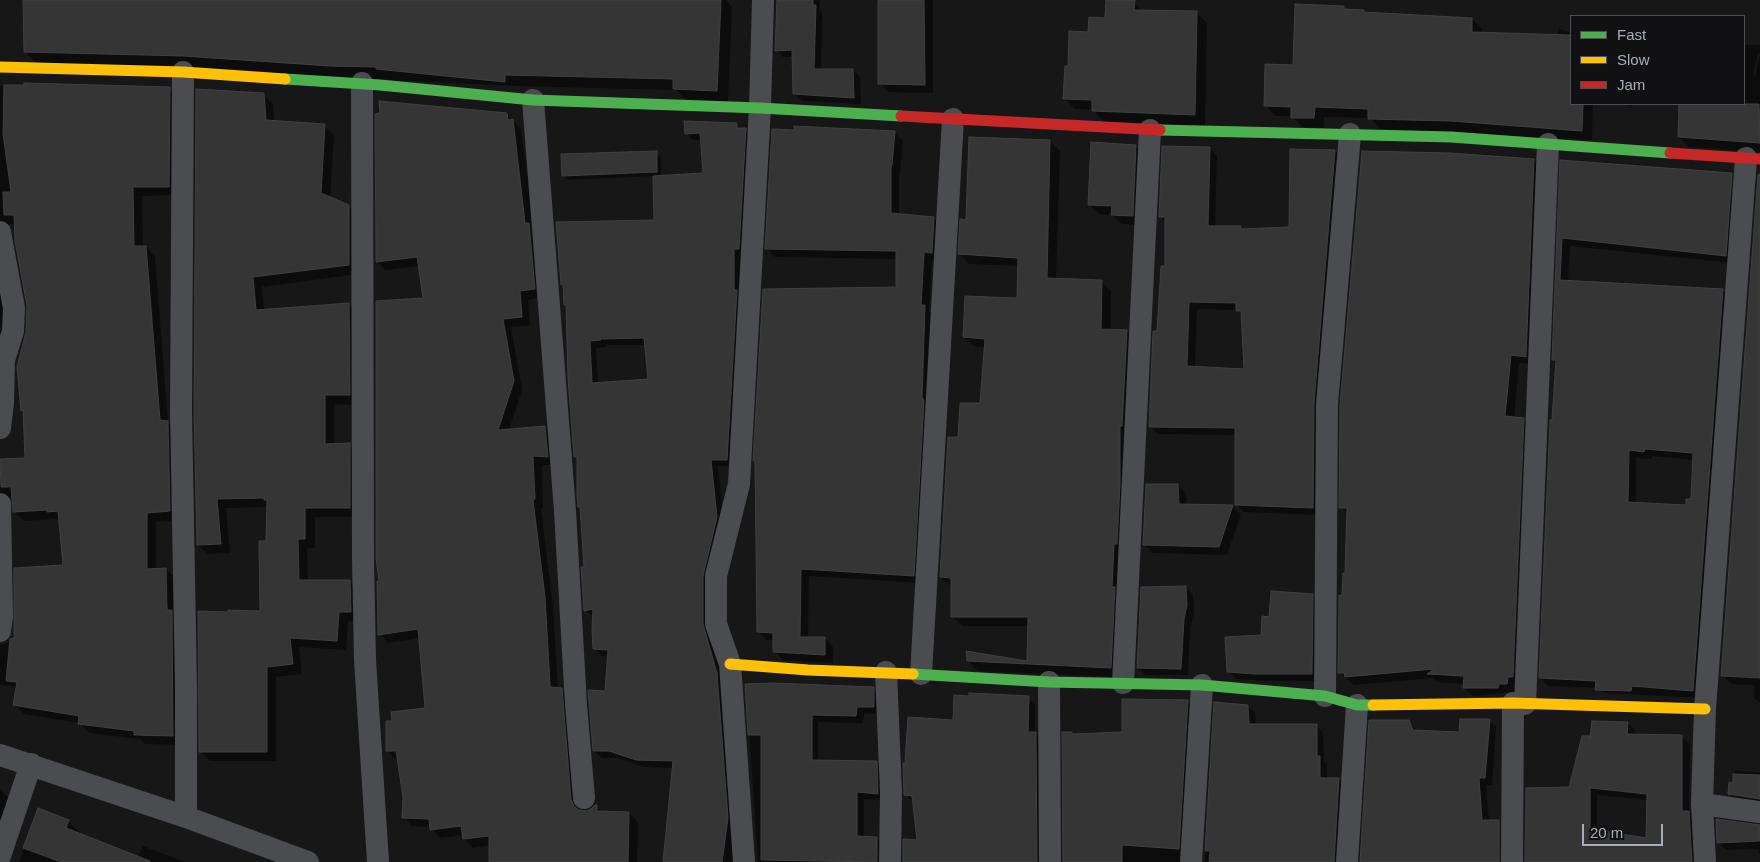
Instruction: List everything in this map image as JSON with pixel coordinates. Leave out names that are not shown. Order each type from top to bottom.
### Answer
[{"type":"street","points":[[744,862],[730,664],[716,624],[716,576],[739,484],[760,108],[763,0]]},
{"type":"street","points":[[0,67],[183,72],[362,83],[533,100],[760,108],[1150,130],[1451,137],[1753,158],[1705,709],[1702,804],[1705,862]]},
{"type":"street","points":[[183,72],[181,412],[185,599],[186,817]]},
{"type":"street","points":[[362,83],[365,660],[378,862]]},
{"type":"street","points":[[533,100],[584,798]]},
{"type":"street","points":[[921,674],[953,119]]},
{"type":"street","points":[[1123,683],[1150,130]]},
{"type":"street","points":[[1324,696],[1327,404],[1350,134]]},
{"type":"street","points":[[1512,862],[1548,144]]},
{"type":"street","points":[[0,232],[14,308],[13,331],[4,360],[3,403],[0,428]]},
{"type":"street","points":[[0,504],[2,617],[0,631]]},
{"type":"street","points":[[730,664],[808,670],[886,672],[1049,682],[1202,685],[1324,696],[1356,705],[1519,703],[1705,709]]},
{"type":"street","points":[[886,672],[891,793],[890,862]]},
{"type":"street","points":[[1049,682],[1050,862]]},
{"type":"street","points":[[1191,862],[1202,685]]},
{"type":"street","points":[[1347,862],[1356,705]]},
{"type":"street","points":[[0,755],[186,817],[308,862]]},
{"type":"street","points":[[0,856],[30,764]]},
{"type":"street","points":[[1702,804],[1760,812]]},
{"type":"building","points":[[23,0],[721,0],[717,91],[673,89],[673,79],[505,75],[505,82],[376,69],[376,67],[330,66],[183,56],[24,52]]},
{"type":"building","points":[[777,0],[813,0],[813,5],[816,5],[814,69],[853,69],[854,98],[793,94],[792,50],[775,51]]},
{"type":"building","points":[[878,0],[924,0],[925,85],[878,84]]},
{"type":"building","points":[[1106,0],[1135,0],[1134,10],[1197,11],[1195,115],[1092,111],[1092,100],[1063,99],[1065,66],[1068,66],[1069,31],[1088,32],[1089,17],[1105,18]]},
{"type":"building","points":[[1295,4],[1344,6],[1344,9],[1364,10],[1364,12],[1472,18],[1472,32],[1570,35],[1570,105],[1583,105],[1582,131],[1451,121],[1368,119],[1368,109],[1315,107],[1314,118],[1291,118],[1291,107],[1264,106],[1265,64],[1293,65]]},
{"type":"building","points":[[24,83],[170,87],[169,187],[133,187],[134,246],[146,246],[160,420],[168,421],[170,511],[147,513],[147,569],[166,568],[167,610],[172,610],[173,736],[134,735],[134,731],[78,724],[79,716],[13,705],[17,682],[6,681],[10,639],[14,638],[14,568],[63,565],[58,511],[13,512],[11,487],[1,487],[0,459],[25,458],[23,410],[21,411],[17,367],[26,332],[27,306],[15,241],[14,215],[4,215],[3,192],[11,192],[3,134],[4,85],[24,85]]},
{"type":"building","points":[[196,89],[264,93],[266,120],[325,124],[321,193],[349,205],[349,265],[253,277],[256,310],[349,303],[350,395],[325,395],[325,444],[350,443],[350,508],[305,508],[305,539],[298,539],[299,580],[350,580],[351,612],[339,612],[337,641],[290,638],[293,664],[267,667],[267,752],[199,752],[198,611],[260,611],[259,541],[266,541],[267,500],[264,500],[264,498],[217,499],[221,544],[197,545],[194,412]]},
{"type":"building","points":[[379,101],[507,113],[508,120],[513,119],[525,223],[529,223],[535,289],[520,291],[522,317],[503,319],[514,381],[498,430],[545,426],[548,457],[533,456],[535,499],[533,500],[545,597],[550,685],[551,687],[562,688],[571,799],[574,806],[579,810],[586,811],[597,805],[597,811],[629,812],[628,862],[489,862],[489,836],[463,839],[461,826],[430,830],[429,819],[402,818],[403,797],[396,751],[386,751],[386,721],[392,721],[391,712],[425,708],[418,629],[378,635],[377,581],[379,581],[376,558],[376,301],[423,298],[417,257],[376,262],[375,114],[380,113]]},
{"type":"building","points":[[1759,104],[1760,143],[1678,137],[1679,105]]},
{"type":"building","points":[[684,121],[737,123],[737,128],[746,128],[739,249],[734,249],[734,290],[737,290],[727,460],[711,460],[717,517],[703,576],[703,624],[717,673],[728,818],[722,862],[663,862],[673,761],[636,760],[609,751],[593,751],[588,690],[605,691],[608,650],[593,649],[593,609],[584,611],[581,567],[584,567],[580,507],[578,507],[577,495],[577,457],[574,457],[568,378],[566,305],[564,305],[563,284],[561,285],[556,222],[654,220],[653,176],[703,173],[700,133],[685,134]],"holes":[[[644,338],[648,379],[592,383],[590,341]]]},
{"type":"building","points":[[794,126],[895,131],[891,165],[891,213],[934,217],[932,253],[924,252],[921,305],[925,305],[922,397],[924,401],[914,576],[801,569],[800,637],[825,637],[825,655],[773,652],[773,633],[757,632],[755,461],[753,461],[763,289],[896,287],[896,251],[765,249],[772,129],[794,130]]},
{"type":"building","points":[[969,137],[1050,140],[1047,278],[1102,280],[1101,329],[1127,330],[1122,426],[1120,426],[1117,544],[1114,544],[1112,587],[1115,587],[1111,668],[967,661],[966,651],[1027,661],[1028,617],[951,617],[951,578],[940,577],[948,437],[958,437],[960,403],[980,403],[985,339],[963,337],[965,296],[1017,298],[1018,258],[958,254],[960,219],[966,220]]},
{"type":"building","points":[[1091,142],[1136,145],[1133,216],[1111,215],[1112,206],[1088,205]]},
{"type":"building","points":[[1162,146],[1210,147],[1208,226],[1241,226],[1241,229],[1289,227],[1290,149],[1335,150],[1314,403],[1313,508],[1235,505],[1235,428],[1149,427],[1153,331],[1157,331],[1161,266],[1165,266],[1165,217],[1159,217]],"holes":[[[1189,302],[1236,303],[1236,311],[1241,311],[1244,369],[1187,366]]]},
{"type":"building","points":[[657,151],[657,172],[562,176],[561,154]]},
{"type":"building","points":[[1362,151],[1450,153],[1534,159],[1526,357],[1511,355],[1505,416],[1524,418],[1513,677],[1508,677],[1507,684],[1499,684],[1498,688],[1463,688],[1464,676],[1427,674],[1434,669],[1345,677],[1344,673],[1338,673],[1339,595],[1342,596],[1343,573],[1345,573],[1347,508],[1339,508],[1340,405]]},
{"type":"building","points":[[1560,160],[1732,173],[1726,256],[1562,238],[1560,280],[1723,289],[1693,691],[1632,686],[1631,691],[1595,690],[1596,681],[1539,678],[1550,420],[1552,420],[1556,360],[1552,360]],"holes":[[[1645,449],[1693,453],[1691,499],[1686,499],[1686,505],[1628,502],[1629,450],[1644,452]]]},
{"type":"building","points":[[1760,174],[1760,678],[1721,676],[1758,175]]},
{"type":"building","points":[[1146,484],[1178,484],[1179,504],[1233,505],[1219,547],[1143,545]]},
{"type":"building","points":[[1186,586],[1187,605],[1184,619],[1181,669],[1137,668],[1141,587]]},
{"type":"building","points":[[1271,591],[1313,594],[1312,674],[1227,672],[1225,637],[1261,635],[1262,616],[1269,617]]},
{"type":"building","points":[[773,683],[874,687],[874,707],[857,707],[856,716],[812,715],[812,760],[877,761],[878,794],[857,792],[857,836],[877,837],[877,862],[761,860],[761,735],[748,735],[745,684]]},
{"type":"building","points":[[969,693],[1029,696],[1028,732],[1036,732],[1037,862],[903,862],[903,839],[917,840],[912,796],[904,795],[903,763],[905,763],[908,717],[953,720],[954,695],[969,696]]},
{"type":"building","points":[[1122,699],[1188,700],[1179,849],[1122,845],[1122,862],[1063,862],[1062,732],[1072,732],[1072,734],[1122,732]]},
{"type":"building","points":[[1214,702],[1248,705],[1249,724],[1317,724],[1317,756],[1320,756],[1320,778],[1339,778],[1334,862],[1209,862],[1210,851],[1205,851]]},
{"type":"building","points":[[1460,719],[1490,719],[1485,778],[1479,778],[1482,820],[1499,820],[1499,862],[1360,862],[1369,720],[1409,720],[1413,730],[1459,732]]},
{"type":"building","points":[[1592,721],[1628,722],[1627,734],[1682,735],[1682,811],[1689,811],[1692,862],[1525,862],[1526,788],[1569,787],[1582,736],[1590,736],[1590,739]],"holes":[[[1590,788],[1647,794],[1646,838],[1590,829]]]},
{"type":"building","points":[[1733,774],[1760,775],[1760,799],[1728,794],[1729,782],[1733,783]]},
{"type":"building","points":[[38,808],[69,820],[66,828],[150,862],[61,862],[23,848]]},
{"type":"building","points":[[1716,819],[1760,825],[1760,841],[1717,843]]},
{"type":"traffic: fast","points":[[285,79],[380,85],[533,100],[760,108],[901,116]]},
{"type":"traffic: fast","points":[[1160,130],[1451,137],[1670,153]]},
{"type":"traffic: fast","points":[[913,674],[1049,682],[1202,685],[1325,696],[1357,705],[1373,705]]},
{"type":"traffic: slow","points":[[0,67],[183,72],[285,79]]},
{"type":"traffic: slow","points":[[730,664],[808,670],[913,674]]},
{"type":"traffic: slow","points":[[1373,705],[1513,703],[1705,709]]},
{"type":"traffic: jam","points":[[901,116],[1160,130]]},
{"type":"traffic: jam","points":[[1670,153],[1760,159]]}]
